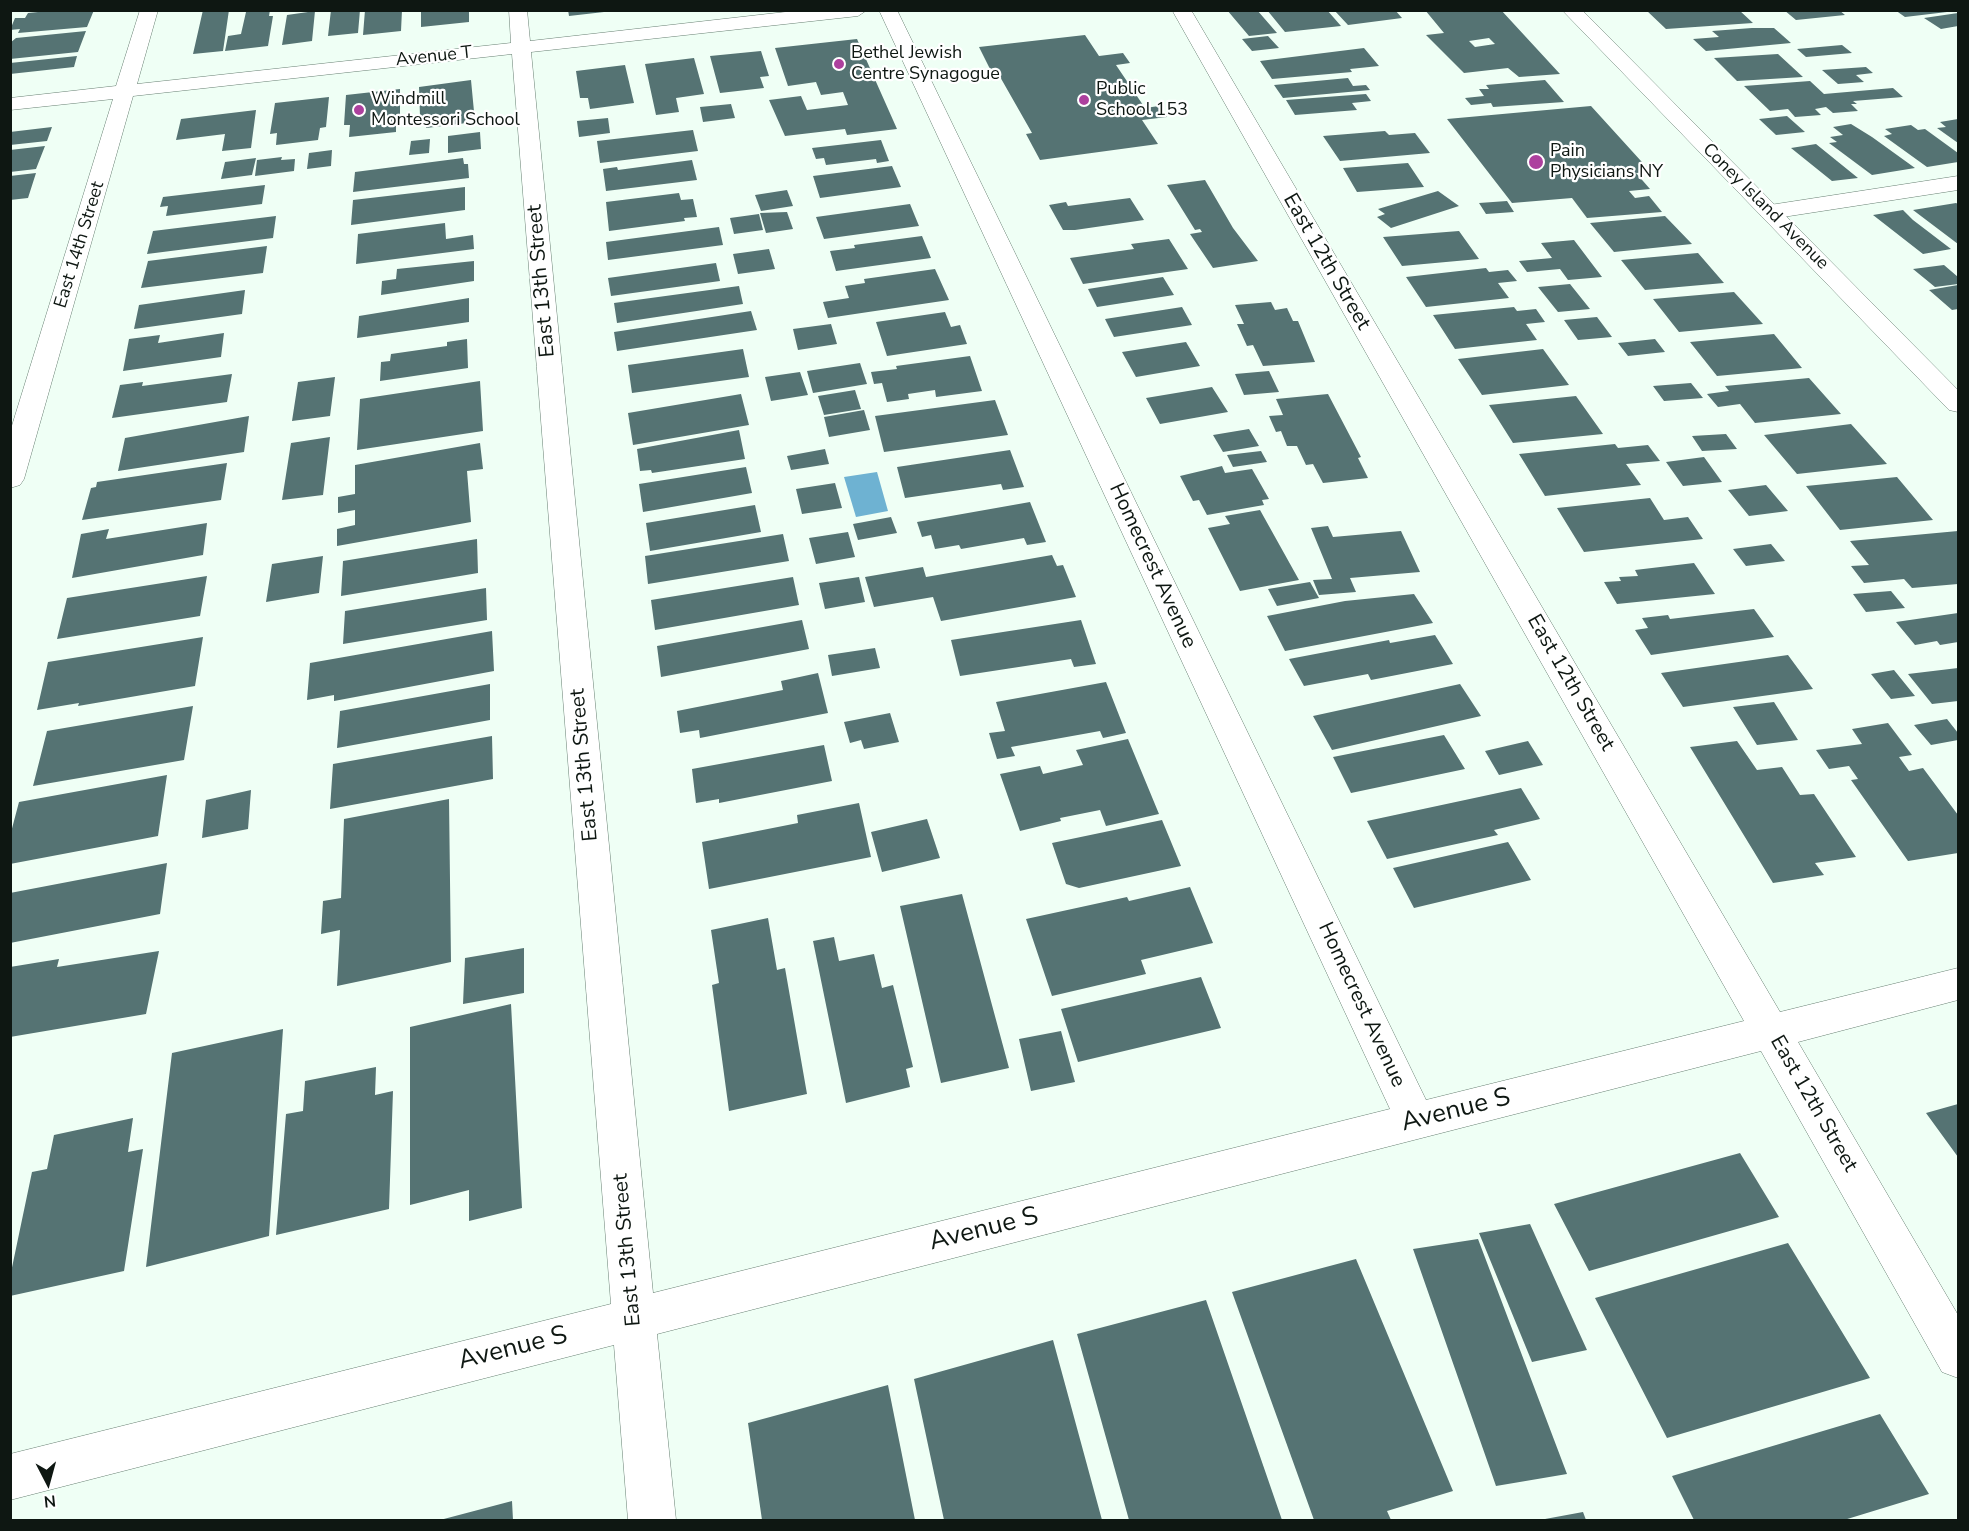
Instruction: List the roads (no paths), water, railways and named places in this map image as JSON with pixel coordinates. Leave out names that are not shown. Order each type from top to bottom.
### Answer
[{"type":"street","name":"East 14th Street","points":[[10,479],[149,10]]},
{"type":"street","name":"East 13th Street","points":[[518,10],[652,1521]]},
{"type":"street","name":"Avenue T","points":[[10,104],[858,10]]},
{"type":"street","name":"Homecrest Avenue","points":[[888,10],[1416,1121]]},
{"type":"street","name":"East 12th Street","points":[[1180,10],[1959,1356]]},
{"type":"street","name":"Coney Island Avenue","points":[[1571,10],[1959,404]]},
{"type":"street","points":[[1770,212],[1959,183]]},
{"type":"street","name":"Avenue S","points":[[10,1477],[1959,984]]},
{"type":"water","points":[[877,472],[888,511],[856,517],[844,477]]},
{"type":"place","name":"Bethel Jewish Centre Synagogue","points":[[839,64]]},
{"type":"place","name":"Public School 153","points":[[1084,100]]},
{"type":"place","name":"Windmill Montessori School","points":[[359,110]]},
{"type":"place","name":"Pain Physicians NY","points":[[1536,162]]}]
